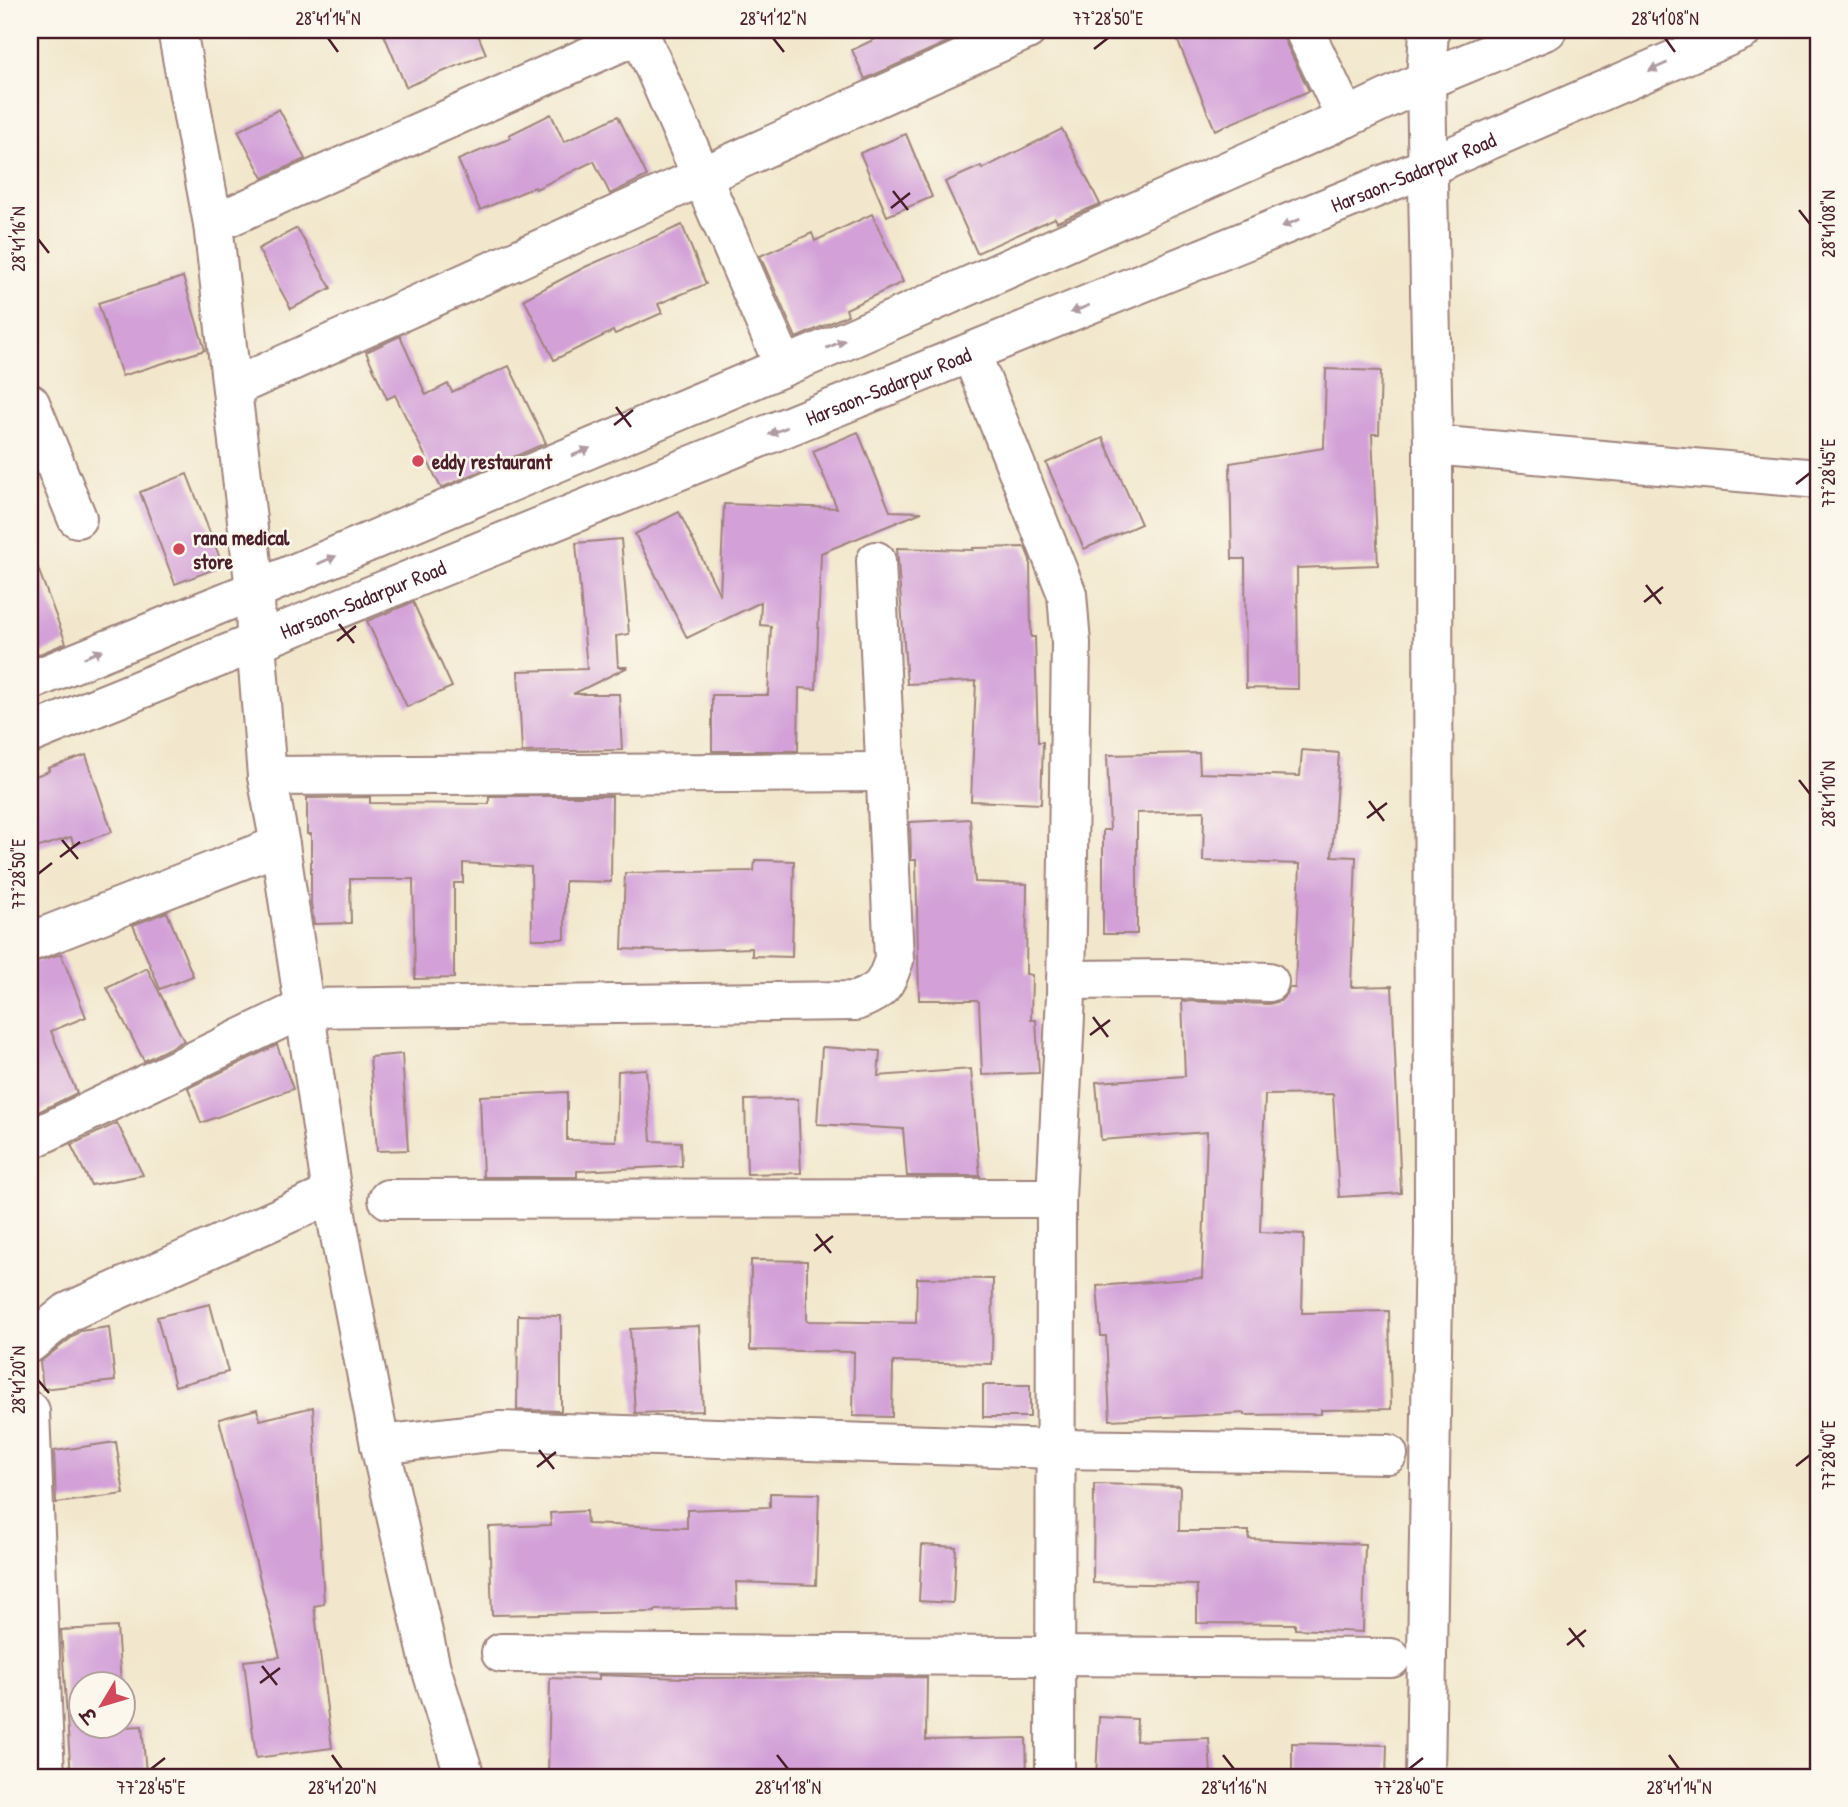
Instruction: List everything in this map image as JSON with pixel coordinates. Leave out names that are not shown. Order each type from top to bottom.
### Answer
[{"type":"street","points":[[177,30],[213,224],[255,590],[256,642],[267,776],[280,845],[332,1194],[380,1445],[431,1668],[465,1777]]},
{"type":"street","points":[[232,388],[1027,30]]},
{"type":"street","points":[[1304,30],[1346,118]]},
{"type":"street","points":[[1425,1777],[1434,1234],[1433,445],[1426,80],[1429,30]]},
{"type":"street","points":[[30,681],[255,590],[784,366],[1346,118],[1426,80],[1547,30]]},
{"type":"street","name":"Harsaon-Sadarpur Road","points":[[30,734],[1427,167],[1743,30]]},
{"type":"street","points":[[213,224],[639,32],[784,366]]},
{"type":"street","points":[[971,353],[1067,594],[1071,643],[1066,980],[1056,1198],[1055,1777]]},
{"type":"street","points":[[32,417],[77,518]]},
{"type":"street","points":[[1433,445],[1818,479]]},
{"type":"street","points":[[30,1140],[304,1007],[856,1001],[876,993],[887,982],[894,960],[876,561]]},
{"type":"street","points":[[267,776],[885,772]]},
{"type":"street","points":[[30,942],[280,845]]},
{"type":"street","points":[[1066,980],[1269,982]]},
{"type":"street","points":[[30,1343],[68,1312],[332,1194]]},
{"type":"street","points":[[388,1199],[1056,1198]]},
{"type":"street","points":[[30,1411],[45,1777]]},
{"type":"street","points":[[380,1445],[499,1431],[1056,1448],[1388,1454]]},
{"type":"street","points":[[501,1653],[1391,1658]]},
{"type":"building","points":[[382,30],[476,30],[486,54],[406,87]]},
{"type":"building","points":[[894,30],[974,30],[865,79],[852,50]]},
{"type":"building","points":[[1200,30],[1282,30],[1309,91],[1215,130],[1177,39]]},
{"type":"building","points":[[279,109],[305,159],[263,178],[238,131]]},
{"type":"building","points":[[551,114],[564,142],[618,116],[647,176],[610,194],[594,161],[536,189],[535,187],[480,210],[458,160],[511,138],[509,135]]},
{"type":"building","points":[[1062,129],[1100,204],[1057,222],[1055,218],[977,253],[945,182],[981,166],[982,169]]},
{"type":"building","points":[[906,134],[932,197],[887,216],[860,153]]},
{"type":"building","points":[[872,214],[903,282],[846,309],[848,315],[796,338],[760,256],[812,233],[815,241]]},
{"type":"building","points":[[682,225],[706,284],[658,304],[662,313],[615,334],[613,331],[554,360],[524,299],[585,267]]},
{"type":"building","points":[[297,228],[331,288],[291,309],[258,249]]},
{"type":"building","points":[[183,277],[205,350],[122,376],[98,303]]},
{"type":"building","points":[[400,336],[426,395],[448,384],[452,392],[509,366],[546,443],[441,488],[395,395],[387,399],[366,352]]},
{"type":"building","points":[[1326,369],[1381,371],[1379,434],[1372,434],[1378,565],[1297,568],[1298,689],[1246,688],[1245,559],[1232,559],[1230,463],[1324,448]]},
{"type":"building","points":[[858,432],[890,511],[922,512],[821,553],[816,689],[799,688],[798,751],[712,751],[712,695],[768,695],[771,626],[760,625],[761,602],[687,638],[635,534],[679,512],[720,595],[724,504],[837,508],[813,451]]},
{"type":"building","points":[[1103,438],[1141,524],[1084,549],[1046,463]]},
{"type":"building","points":[[187,474],[223,566],[175,584],[140,492]]},
{"type":"building","points":[[621,539],[629,634],[616,636],[618,667],[628,667],[573,694],[619,694],[622,750],[522,752],[518,671],[587,669],[576,543]]},
{"type":"building","points":[[1025,547],[1030,560],[1031,637],[1035,637],[1038,742],[1043,742],[1041,804],[971,801],[976,681],[907,684],[897,548],[973,550]]},
{"type":"building","points":[[33,555],[66,643],[30,658],[30,556]]},
{"type":"building","points":[[413,602],[452,687],[407,707],[367,621]]},
{"type":"building","points":[[1302,750],[1339,753],[1332,856],[1356,857],[1351,987],[1392,986],[1401,1193],[1339,1197],[1333,1094],[1265,1095],[1260,1232],[1304,1234],[1302,1313],[1389,1311],[1391,1409],[1321,1410],[1321,1414],[1245,1413],[1110,1420],[1106,1336],[1101,1336],[1097,1286],[1202,1278],[1207,1132],[1101,1140],[1096,1082],[1185,1076],[1182,1001],[1269,1004],[1280,1001],[1289,988],[1295,988],[1300,864],[1203,861],[1204,811],[1137,813],[1137,934],[1103,934],[1103,830],[1110,830],[1107,755],[1199,753],[1200,773],[1300,776]]},
{"type":"building","points":[[86,755],[112,832],[74,845],[71,837],[30,850],[30,778],[49,771],[48,768]]},
{"type":"building","points":[[489,796],[612,796],[611,882],[565,881],[565,939],[532,939],[531,867],[463,863],[463,883],[454,883],[454,978],[415,979],[413,879],[350,879],[351,923],[314,924],[307,798],[370,797],[370,803],[489,804]]},
{"type":"building","points":[[970,819],[975,882],[1027,884],[1026,974],[1032,975],[1031,1020],[1036,1020],[1039,1073],[982,1075],[979,1002],[919,1000],[916,860],[911,860],[910,822]]},
{"type":"building","points":[[755,860],[794,861],[792,957],[752,956],[752,948],[667,951],[622,949],[625,873],[754,871]]},
{"type":"building","points":[[167,912],[193,976],[160,989],[133,925]]},
{"type":"building","points":[[61,954],[86,1017],[51,1031],[77,1093],[30,1116],[30,963]]},
{"type":"building","points":[[147,968],[184,1041],[144,1061],[107,988]]},
{"type":"building","points":[[277,1045],[293,1089],[201,1123],[188,1088]]},
{"type":"building","points":[[822,1047],[880,1051],[878,1076],[971,1069],[980,1176],[907,1176],[903,1129],[817,1124]]},
{"type":"building","points":[[402,1054],[408,1150],[377,1151],[370,1057]]},
{"type":"building","points":[[646,1069],[651,1141],[681,1142],[682,1166],[577,1171],[577,1177],[483,1177],[480,1096],[567,1092],[567,1140],[616,1141],[618,1071]]},
{"type":"building","points":[[798,1099],[801,1173],[747,1174],[745,1100]]},
{"type":"building","points":[[117,1123],[143,1175],[91,1185],[71,1145]]},
{"type":"building","points":[[751,1260],[807,1261],[807,1321],[916,1323],[917,1278],[993,1279],[992,1364],[893,1362],[892,1417],[853,1416],[854,1352],[750,1350]]},
{"type":"building","points":[[210,1304],[228,1372],[175,1386],[157,1317]]},
{"type":"building","points":[[518,1315],[561,1316],[561,1411],[517,1410]]},
{"type":"building","points":[[699,1326],[703,1411],[635,1413],[630,1329]]},
{"type":"building","points":[[109,1327],[115,1381],[43,1389],[40,1362],[80,1331]]},
{"type":"building","points":[[983,1385],[1030,1385],[1030,1417],[983,1417]]},
{"type":"building","points":[[313,1407],[324,1604],[314,1606],[332,1748],[256,1758],[244,1661],[280,1657],[219,1419],[257,1409],[260,1420]]},
{"type":"building","points":[[116,1442],[124,1494],[56,1503],[54,1451]]},
{"type":"building","points":[[1094,1484],[1180,1486],[1179,1531],[1249,1531],[1249,1539],[1365,1544],[1363,1632],[1295,1629],[1295,1624],[1197,1623],[1197,1585],[1093,1583]]},
{"type":"building","points":[[770,1493],[819,1494],[816,1585],[736,1582],[737,1608],[492,1615],[489,1527],[551,1525],[550,1513],[586,1511],[587,1524],[687,1528],[687,1510],[770,1507]]},
{"type":"building","points":[[922,1545],[956,1547],[953,1603],[919,1601]]},
{"type":"building","points":[[117,1627],[120,1671],[66,1671],[66,1704],[61,1630]]},
{"type":"building","points":[[599,1675],[684,1678],[927,1677],[926,1740],[1026,1738],[1027,1777],[548,1777],[550,1678],[599,1680]]},
{"type":"building","points":[[1099,1717],[1137,1719],[1136,1741],[1209,1738],[1211,1777],[1096,1777]]},
{"type":"building","points":[[136,1726],[142,1726],[146,1773],[71,1777],[69,1741],[136,1741]]},
{"type":"building","points":[[1292,1743],[1387,1745],[1386,1777],[1292,1777]]},
{"type":"place","name":"eddy restaurant","points":[[418,461]]},
{"type":"place","name":"rana medical store","points":[[179,549]]}]
